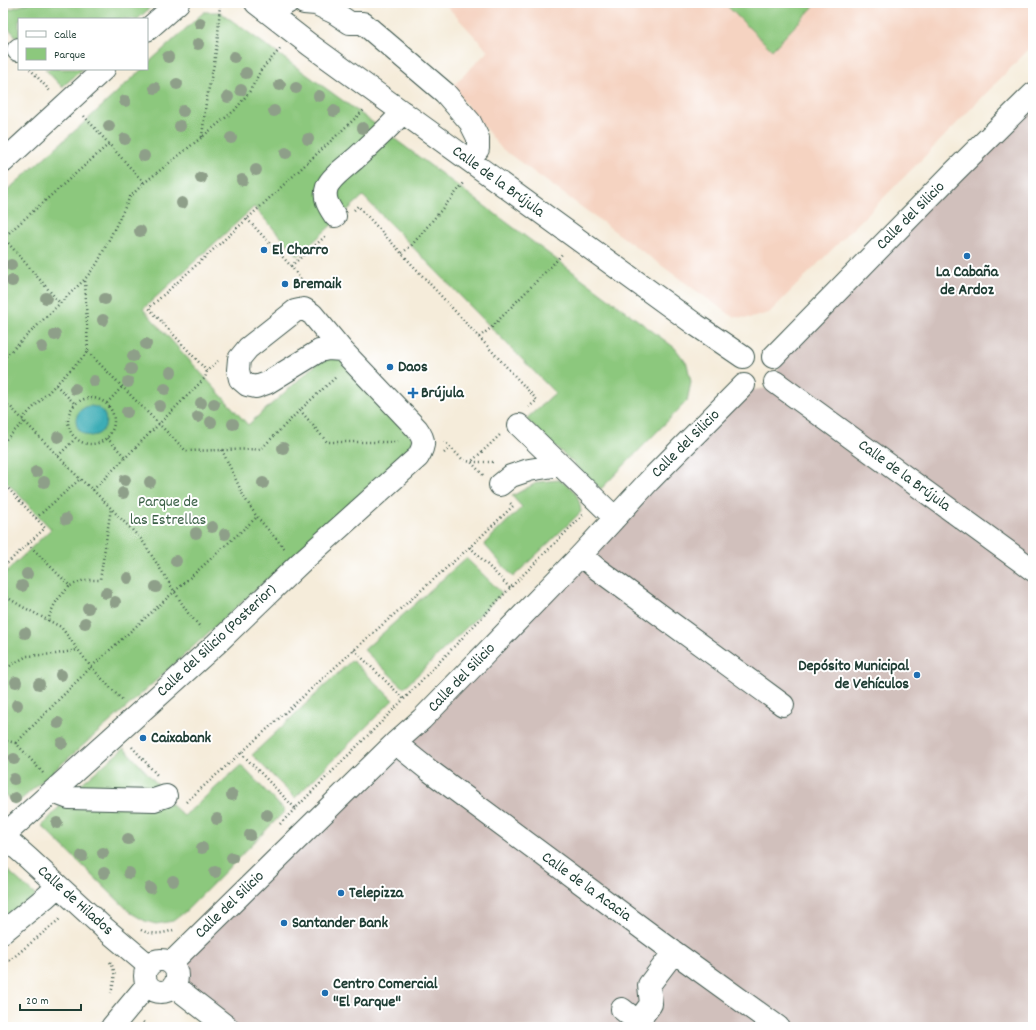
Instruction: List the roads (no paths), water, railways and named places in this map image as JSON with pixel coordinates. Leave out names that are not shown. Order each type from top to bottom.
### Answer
[{"type":"street","points":[[148,29],[178,3]]},
{"type":"street","points":[[261,6],[287,3]]},
{"type":"street","points":[[304,3],[316,4],[335,12],[350,23],[364,23],[445,93],[470,122],[478,138],[478,148],[467,170]]},
{"type":"street","name":"Calle de la Brújula","points":[[261,6],[310,45],[402,112],[467,170],[743,357]]},
{"type":"street","points":[[3,162],[103,70]]},
{"type":"street","name":"Calle del Silicio","points":[[773,357],[1033,94]]},
{"type":"street","points":[[339,219],[327,204],[325,197],[327,187],[334,177],[385,132],[402,112]]},
{"type":"street","points":[[752,351],[763,351],[773,357],[778,364],[778,374],[775,382],[768,388],[754,390],[744,385],[739,376],[738,366],[743,357],[752,351]]},
{"type":"street","name":"Calle del Silicio (Posterior)","points":[[3,836],[216,644],[299,564],[418,457],[424,442],[417,429],[348,355]]},
{"type":"street","name":"Calle de la Brújula","points":[[775,382],[1033,570]]},
{"type":"street","name":"Calle del Silicio","points":[[171,963],[395,743],[422,719],[581,555],[649,481],[744,385]]},
{"type":"street","points":[[516,422],[615,518]]},
{"type":"street","points":[[504,492],[511,476],[529,470],[560,465]]},
{"type":"street","points":[[581,555],[596,568],[783,705]]},
{"type":"street","name":"Calle de la Acacia","points":[[395,743],[430,771],[674,952],[778,1027]]},
{"type":"street","points":[[55,789],[61,795],[69,798],[154,800],[171,794]]},
{"type":"street","name":"Calle de Hilados","points":[[3,836],[78,903],[148,975]]},
{"type":"street","points":[[3,932],[58,886]]},
{"type":"street","points":[[631,1019],[651,1004],[649,985],[674,952]]},
{"type":"street","points":[[103,1023],[148,975],[156,960],[164,960],[171,963],[176,970],[177,978],[174,986],[166,992],[155,992],[148,975]]},
{"type":"street","points":[[174,986],[227,1027]]},
{"type":"water","points":[[91,406],[97,407],[105,415],[105,427],[97,435],[91,436],[85,435],[77,427],[76,421],[77,415],[85,407]]},
{"type":"place","name":"El Charro","points":[[264,250]]},
{"type":"place","name":"La Cabaña de Ardoz","points":[[967,256]]},
{"type":"place","name":"Bremaik","points":[[285,284]]},
{"type":"place","name":"Daos","points":[[390,367]]},
{"type":"place","name":"Brújula","points":[[413,393]]},
{"type":"place","name":"Depósito Municipal de Vehículos","points":[[917,675]]},
{"type":"place","name":"Caixabank","points":[[143,738]]},
{"type":"place","name":"Telepizza","points":[[341,893]]},
{"type":"place","name":"Santander Bank","points":[[284,923]]},
{"type":"place","name":"Centro Comercial \"El Parque\"","points":[[325,993]]},
{"type":"park label","name":"Parque de las Estrellas","points":[[168,511]]}]
